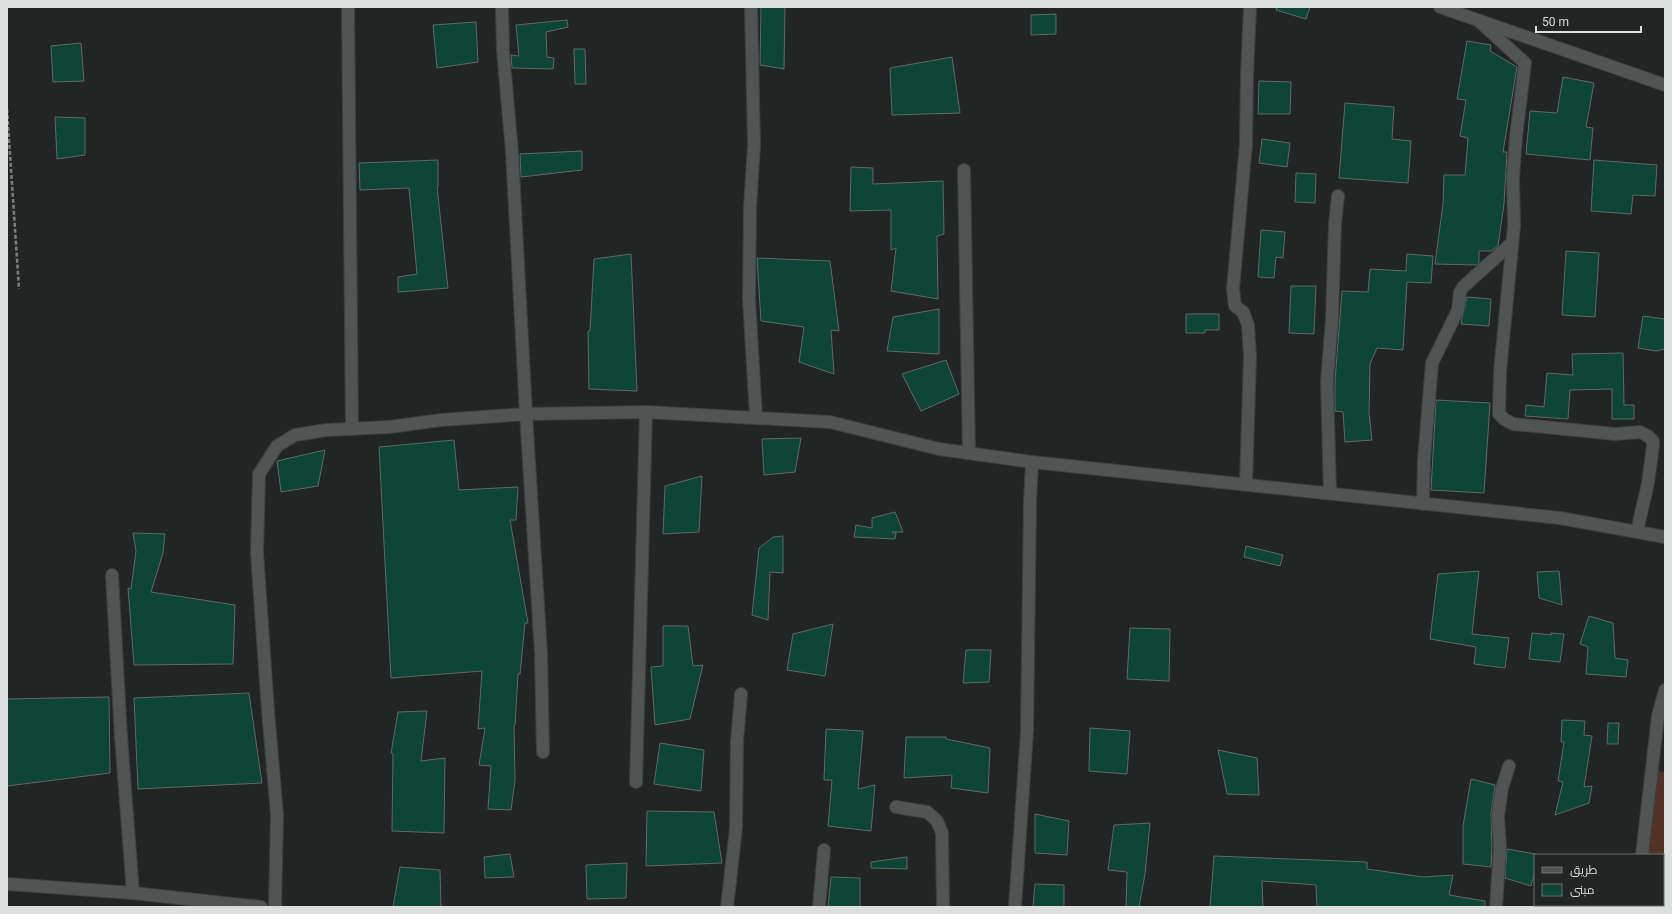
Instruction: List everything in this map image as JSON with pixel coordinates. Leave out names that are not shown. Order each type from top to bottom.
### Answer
[{"type":"street","points":[[348,7],[352,429]]},
{"type":"street","points":[[502,7],[503,51],[512,152],[541,654],[543,752]]},
{"type":"street","points":[[751,7],[754,145],[750,208],[749,299],[756,417]]},
{"type":"street","points":[[1246,484],[1250,356],[1248,325],[1243,312],[1235,306],[1233,289],[1246,144],[1250,7]]},
{"type":"street","points":[[1440,7],[1665,85]]},
{"type":"street","points":[[1479,21],[1525,63],[1515,150],[1513,178],[1514,226],[1507,282],[1505,329],[1500,372],[1499,414],[1513,424],[1615,434],[1640,432],[1648,436],[1653,441],[1648,483],[1637,531]]},
{"type":"street","points":[[964,170],[969,453]]},
{"type":"street","points":[[1330,494],[1327,381],[1332,319],[1334,224],[1338,196]]},
{"type":"street","points":[[1423,504],[1424,460],[1432,363],[1458,310],[1460,292],[1463,287],[1512,243]]},
{"type":"street","points":[[275,907],[277,815],[268,711],[258,553],[259,474],[276,446],[295,435],[526,414],[646,412],[830,422],[939,449],[1032,462],[1560,518],[1595,526],[1637,531],[1665,537]]},
{"type":"street","points":[[636,782],[646,412]]},
{"type":"street","points":[[1015,907],[1027,731],[1030,501],[1032,462]]},
{"type":"street","points":[[112,575],[121,736],[133,893]]},
{"type":"street","points":[[1642,854],[1658,716],[1665,690]]},
{"type":"street","points":[[727,907],[736,828],[737,741],[741,694]]},
{"type":"street","points":[[1496,907],[1500,847],[1498,816],[1502,788],[1509,766]]},
{"type":"street","points":[[896,807],[927,812],[937,821],[942,833],[943,907]]},
{"type":"street","points":[[819,907],[824,850]]},
{"type":"street","points":[[7,884],[133,893],[261,907]]},
{"type":"path","points":[[7,109],[19,289]]},
{"type":"shaded area","points":[[1657,771],[1665,772],[1665,885],[1664,854],[1647,854]]},
{"type":"building","points":[[761,7],[785,7],[784,69],[760,65]]},
{"type":"building","points":[[1277,7],[1310,7],[1306,19],[1276,10]]},
{"type":"building","points":[[1056,14],[1056,34],[1031,35],[1031,15]]},
{"type":"building","points":[[567,20],[568,27],[546,32],[547,57],[554,58],[553,69],[512,68],[511,55],[519,56],[516,25]]},
{"type":"building","points":[[476,22],[478,62],[437,68],[433,25]]},
{"type":"building","points":[[1467,41],[1491,45],[1490,51],[1517,67],[1503,152],[1507,152],[1504,204],[1498,246],[1491,251],[1479,251],[1479,263],[1476,265],[1435,264],[1443,204],[1444,175],[1465,175],[1468,138],[1460,136],[1466,100],[1457,99]]},
{"type":"building","points":[[81,43],[84,81],[53,82],[51,46]]},
{"type":"building","points":[[574,49],[585,49],[586,84],[575,84]]},
{"type":"building","points":[[952,57],[960,113],[892,115],[890,68]]},
{"type":"building","points":[[1563,77],[1594,83],[1586,127],[1593,128],[1590,160],[1526,154],[1530,111],[1557,113]]},
{"type":"building","points":[[1259,81],[1291,82],[1290,114],[1258,114]]},
{"type":"building","points":[[1345,103],[1394,107],[1392,139],[1411,141],[1408,183],[1339,178]]},
{"type":"building","points":[[55,117],[85,118],[85,155],[57,159]]},
{"type":"building","points":[[1262,139],[1290,143],[1287,167],[1259,163]]},
{"type":"building","points":[[582,151],[582,170],[521,177],[520,154]]},
{"type":"building","points":[[438,160],[437,187],[448,288],[398,292],[398,277],[417,274],[409,188],[360,190],[359,163]]},
{"type":"building","points":[[1594,160],[1657,165],[1655,196],[1633,195],[1631,214],[1591,211]]},
{"type":"building","points":[[851,167],[873,168],[873,184],[943,181],[944,234],[937,236],[938,299],[891,291],[896,248],[891,250],[891,210],[850,211]]},
{"type":"building","points":[[1296,173],[1316,174],[1315,203],[1295,202]]},
{"type":"building","points":[[1261,230],[1285,232],[1283,258],[1276,257],[1274,278],[1258,277]]},
{"type":"building","points":[[1566,251],[1599,253],[1595,317],[1562,315]]},
{"type":"building","points":[[631,254],[637,391],[589,389],[588,331],[590,331],[594,259]]},
{"type":"building","points":[[1407,254],[1433,256],[1431,283],[1407,282],[1403,350],[1377,348],[1370,364],[1369,413],[1372,440],[1345,442],[1343,412],[1335,411],[1335,381],[1342,291],[1368,292],[1370,269],[1406,271]]},
{"type":"building","points":[[757,258],[830,261],[839,331],[831,330],[834,374],[799,362],[804,327],[761,321]]},
{"type":"building","points":[[1291,286],[1316,286],[1314,334],[1289,333]]},
{"type":"building","points":[[1467,297],[1491,299],[1489,326],[1461,324]]},
{"type":"building","points":[[939,309],[939,354],[887,351],[893,317]]},
{"type":"building","points":[[1186,314],[1219,314],[1219,330],[1205,330],[1205,333],[1186,333]]},
{"type":"building","points":[[1643,316],[1665,319],[1665,349],[1656,351],[1638,348]]},
{"type":"building","points":[[1623,353],[1624,405],[1634,405],[1634,419],[1612,419],[1612,389],[1570,390],[1568,419],[1525,416],[1526,405],[1544,407],[1547,373],[1573,375],[1572,354]]},
{"type":"building","points":[[946,360],[959,394],[921,411],[902,374]]},
{"type":"building","points":[[1436,400],[1490,403],[1484,493],[1431,490]]},
{"type":"building","points":[[801,438],[795,472],[764,475],[762,439]]},
{"type":"building","points":[[454,440],[459,490],[518,487],[516,520],[510,520],[528,623],[525,623],[520,674],[518,674],[514,725],[515,780],[511,810],[488,809],[491,766],[479,765],[485,728],[478,729],[482,671],[391,678],[379,447]]},
{"type":"building","points":[[325,450],[318,486],[281,492],[277,461]]},
{"type":"building","points":[[702,476],[699,532],[663,534],[665,486]]},
{"type":"building","points":[[895,512],[903,532],[892,532],[896,533],[895,539],[854,537],[856,525],[872,528],[872,518]]},
{"type":"building","points":[[133,533],[165,534],[163,553],[151,592],[235,605],[233,664],[134,665],[128,588],[131,589],[136,551]]},
{"type":"building","points":[[783,536],[783,573],[770,572],[768,620],[752,615],[759,548],[773,537]]},
{"type":"building","points":[[1246,546],[1283,555],[1280,566],[1244,557]]},
{"type":"building","points":[[1479,571],[1472,634],[1509,638],[1505,668],[1474,664],[1476,647],[1430,639],[1438,574]]},
{"type":"building","points":[[1559,571],[1562,605],[1539,598],[1537,572]]},
{"type":"building","points":[[1589,616],[1613,623],[1615,658],[1628,660],[1626,677],[1586,674],[1588,647],[1580,644]]},
{"type":"building","points":[[833,624],[825,676],[787,670],[793,634]]},
{"type":"building","points":[[663,626],[688,626],[693,666],[703,665],[690,719],[655,725],[651,667],[663,666]]},
{"type":"building","points":[[1130,628],[1170,629],[1169,681],[1127,679]]},
{"type":"building","points":[[1532,633],[1551,635],[1551,633],[1564,634],[1560,662],[1529,659]]},
{"type":"building","points":[[966,650],[991,650],[989,682],[963,683]]},
{"type":"building","points":[[249,693],[262,783],[138,789],[134,698]]},
{"type":"building","points":[[109,697],[110,773],[7,786],[7,699]]},
{"type":"building","points":[[427,711],[421,761],[445,758],[444,833],[392,831],[393,754],[391,753],[398,712]]},
{"type":"building","points":[[1562,720],[1585,721],[1584,735],[1592,736],[1584,787],[1592,786],[1589,803],[1555,815],[1563,782],[1558,781],[1564,742],[1561,742]]},
{"type":"building","points":[[1608,723],[1619,723],[1618,744],[1607,744]]},
{"type":"building","points":[[1090,728],[1130,731],[1127,774],[1089,771]]},
{"type":"building","points":[[826,729],[863,731],[858,789],[875,785],[871,831],[828,826],[832,780],[824,780]]},
{"type":"building","points":[[906,737],[946,737],[946,739],[990,748],[988,793],[951,788],[952,775],[904,778]]},
{"type":"building","points":[[660,743],[704,750],[701,791],[654,784]]},
{"type":"building","points":[[1218,750],[1257,758],[1259,795],[1227,794]]},
{"type":"building","points":[[1471,779],[1495,785],[1491,815],[1491,867],[1463,864],[1463,826]]},
{"type":"building","points":[[647,811],[714,812],[722,863],[646,866]]},
{"type":"building","points":[[1035,814],[1069,821],[1067,855],[1035,853]]},
{"type":"building","points":[[1150,823],[1145,874],[1139,907],[1126,907],[1127,872],[1108,870],[1114,825]]},
{"type":"building","points":[[1507,849],[1535,854],[1534,875],[1531,886],[1505,878]]},
{"type":"building","points":[[510,854],[514,877],[485,878],[484,857]]},
{"type":"building","points":[[1214,856],[1367,862],[1367,869],[1423,877],[1453,875],[1449,895],[1485,901],[1485,907],[1317,907],[1316,885],[1262,881],[1263,907],[1210,907]]},
{"type":"building","points":[[907,857],[907,869],[871,868],[871,862]]},
{"type":"building","points":[[627,863],[626,898],[587,899],[586,865]]},
{"type":"building","points":[[400,867],[440,870],[441,907],[393,907]]},
{"type":"building","points":[[831,877],[860,878],[860,907],[828,907]]},
{"type":"building","points":[[1035,884],[1064,885],[1064,907],[1033,907]]}]
